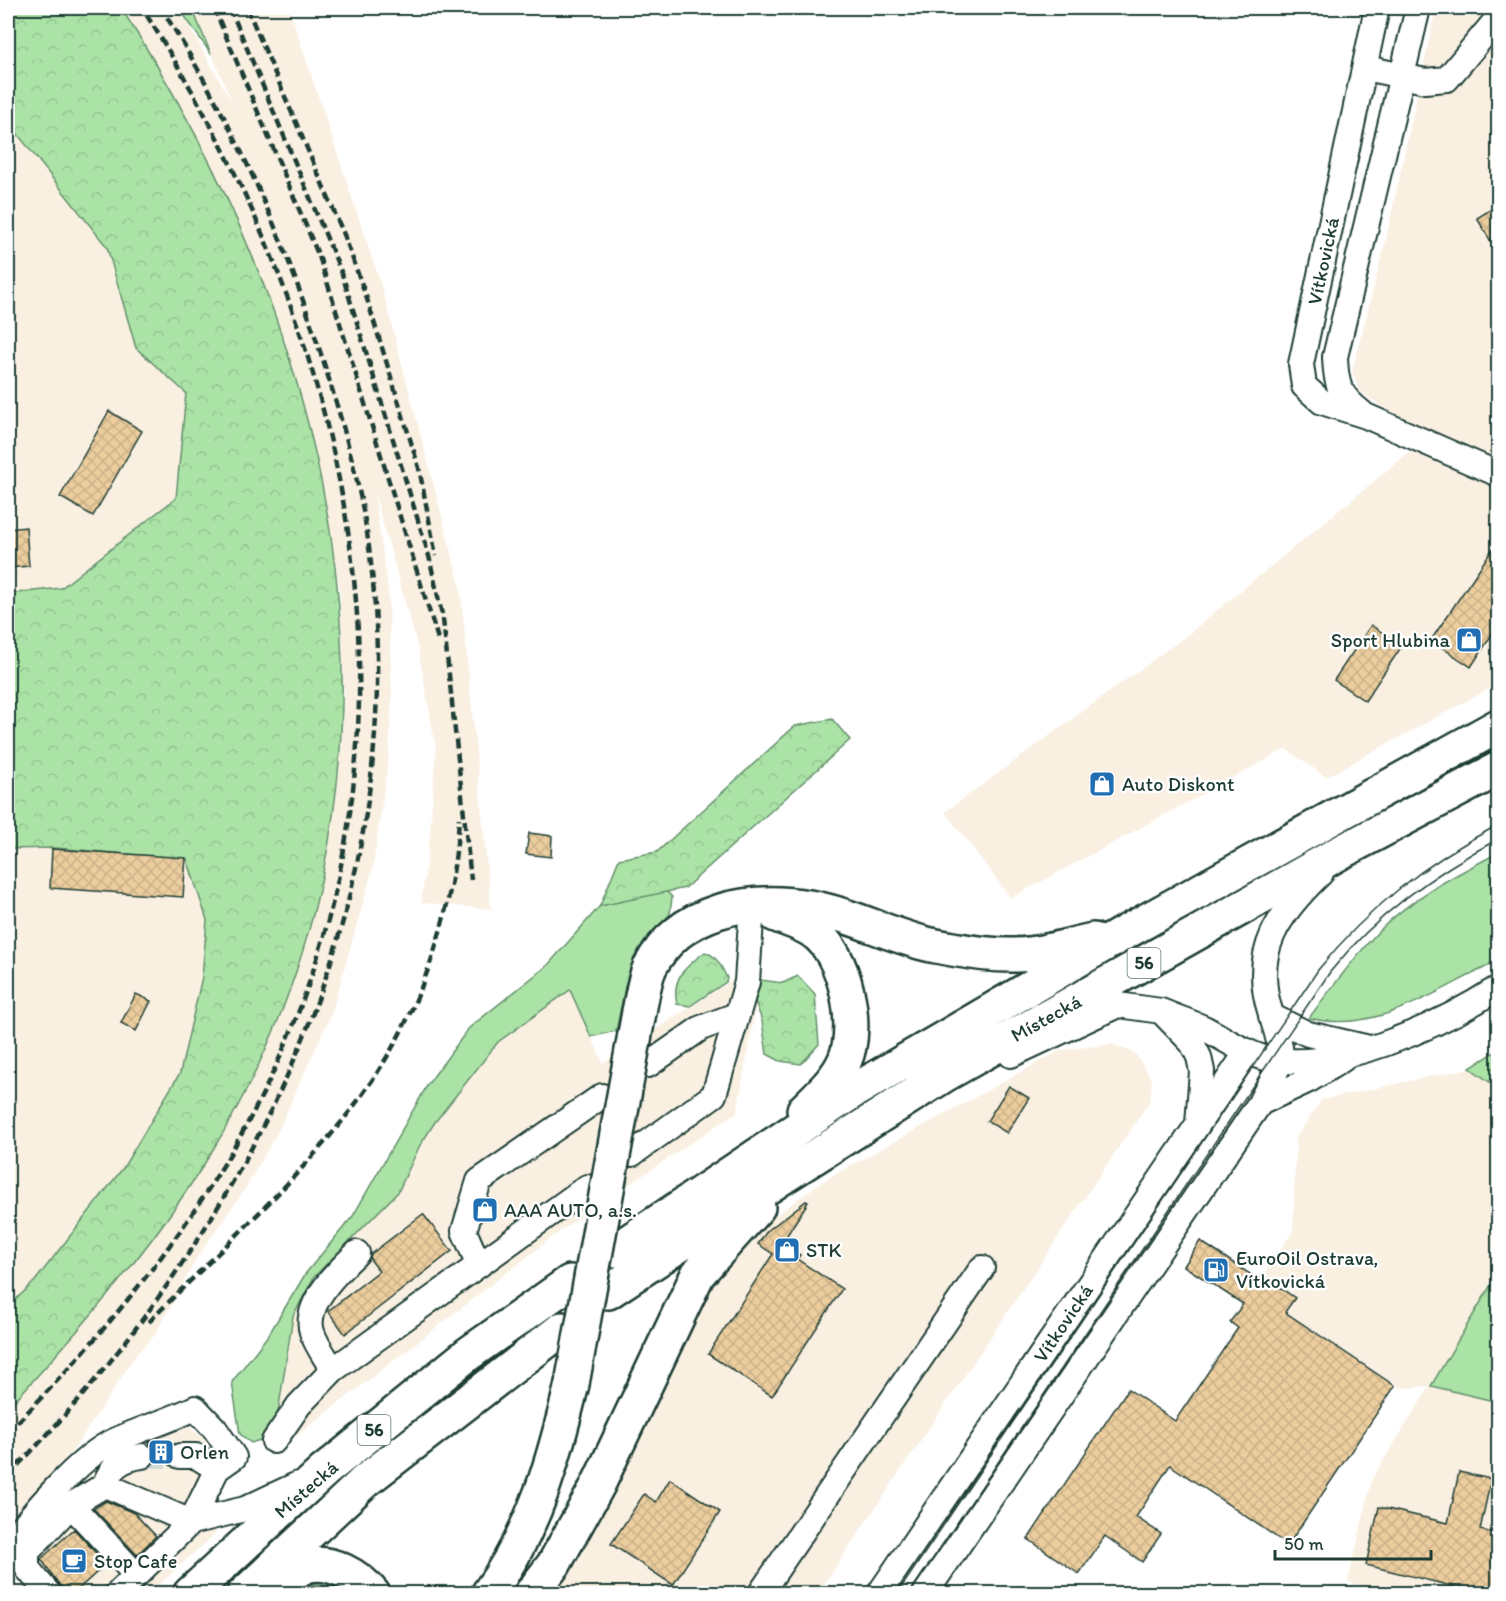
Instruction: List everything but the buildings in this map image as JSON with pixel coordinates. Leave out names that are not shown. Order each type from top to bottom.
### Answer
[{"type":"highway","name":"Místecká","points":[[615,1250],[852,1092],[1124,933],[1498,726]]},
{"type":"highway","name":"Místecká","points":[[608,1292],[786,1175],[946,1074],[1341,852],[1498,769]]},
{"type":"highway","points":[[488,1593],[521,1542],[552,1466],[572,1384],[639,1011],[649,970],[673,938],[710,914],[752,905],[809,907],[930,944],[986,953],[1033,954],[1124,933]]},
{"type":"highway","points":[[752,905],[813,931],[830,947],[846,989],[851,1013],[845,1060],[828,1086],[760,1153]]},
{"type":"highway","points":[[531,1593],[554,1564],[598,1485],[698,1274],[786,1175]]},
{"type":"highway","name":"Místecká","points":[[190,1593],[324,1471],[468,1354],[570,1282]]},
{"type":"highway","name":"Místecká","points":[[244,1593],[365,1481],[562,1329]]},
{"type":"highway","points":[[266,1593],[306,1566],[336,1566],[366,1585],[373,1593]]},
{"type":"street","name":"Vítkovická","points":[[1377,8],[1301,364],[1304,387],[1322,402],[1366,416],[1498,474]]},
{"type":"street","name":"Vítkovická","points":[[1366,416],[1343,397],[1336,377],[1335,357],[1418,8]]},
{"type":"street","points":[[1366,68],[1425,81],[1446,79],[1498,18]]},
{"type":"street","points":[[1280,1060],[1264,992],[1265,948],[1292,901],[1341,852]]},
{"type":"street","points":[[632,1154],[714,1095],[747,982],[752,905]]},
{"type":"street","points":[[946,1074],[984,1068],[1118,1005],[1161,1011],[1203,1028],[1247,1052],[1280,1060],[1323,1059],[1376,1049],[1477,1002],[1498,988]]},
{"type":"street","points":[[1161,1011],[1192,1043],[1199,1057],[1202,1071],[1198,1127]]},
{"type":"street","points":[[648,1065],[701,1028],[736,1015]]},
{"type":"street","points":[[1271,1016],[1308,1034],[1376,1049]]},
{"type":"street","name":"Vítkovická","points":[[884,1587],[1247,1052]]},
{"type":"street","points":[[1260,1103],[1309,1080],[1353,1053]]},
{"type":"street","name":"Vítkovická","points":[[925,1593],[1260,1103],[1280,1060]]},
{"type":"street","points":[[479,1265],[464,1232],[479,1181],[602,1096]]},
{"type":"street","points":[[274,1441],[299,1405],[333,1370],[587,1187]]},
{"type":"street","points":[[333,1370],[311,1331],[314,1306],[328,1280],[357,1253]]},
{"type":"street","points":[[760,1593],[982,1268]]},
{"type":"street","points":[[8,1548],[20,1527],[92,1454],[112,1441],[162,1425],[195,1408],[215,1429],[234,1457],[217,1469],[191,1522],[117,1593]]},
{"type":"street","points":[[50,1593],[27,1568],[25,1561],[27,1552],[71,1505],[105,1485],[108,1472],[119,1463],[142,1456]]},
{"type":"street","points":[[180,1456],[196,1456],[217,1469]]},
{"type":"street","points":[[105,1485],[191,1522],[244,1509],[324,1471]]},
{"type":"street","points":[[71,1505],[136,1575]]},
{"type":"street","points":[[884,1587],[909,1593]]},
{"type":"shaded area","points":[[121,8],[179,8],[233,104],[192,8],[289,8],[382,288],[460,585],[491,909],[421,903],[430,834],[436,748],[418,648],[374,492],[388,590],[392,696],[389,754],[373,868],[332,1012],[278,1131],[247,1186],[198,1256],[155,1335],[138,1352],[75,1448],[8,1523],[8,1408],[48,1364],[235,1109],[266,1045],[286,995],[326,858],[336,800],[341,750],[344,695],[340,594],[324,491],[298,388],[261,282],[212,166]]},
{"type":"shaded area","points":[[1436,8],[1498,8],[1498,684],[1326,777],[1286,749],[1011,898],[945,812],[1186,636],[1434,432],[1384,408],[1360,392],[1352,372],[1386,239]]},
{"type":"shaded area","points":[[8,122],[108,247],[136,348],[186,393],[176,498],[60,588],[8,594]]},
{"type":"shaded area","points":[[55,848],[187,859],[207,920],[202,977],[180,1073],[123,1168],[35,1281],[8,1307],[8,849]]},
{"type":"shaded area","name":"AAA AUTO, a.s.","points":[[734,979],[760,985],[737,1112],[563,1229],[272,1455],[293,1316],[314,1277],[398,1192],[419,1147],[435,1122],[498,1042],[570,990],[603,1063]]},
{"type":"shaded area","points":[[1111,1044],[1135,1053],[1152,1080],[1150,1101],[818,1593],[548,1594],[717,1270],[755,1231],[821,1182],[1061,1050]]},
{"type":"shaded area","points":[[1470,1068],[1498,1088],[1498,1273],[1431,1386],[1498,1402],[1498,1593],[1383,1592],[1348,1582],[1372,1479],[1430,1386],[1401,1388],[1285,1311],[1295,1296],[1263,1275],[1293,1231],[1296,1138],[1321,1100]]},
{"type":"shaded area","points":[[187,1425],[217,1449],[221,1477],[212,1496],[216,1533],[150,1593],[24,1593],[18,1574],[23,1539],[118,1450]]},
{"type":"green space","points":[[8,8],[121,8],[199,142],[263,283],[309,428],[336,576],[341,724],[323,873],[279,1019],[206,1161],[184,1194],[113,1289],[8,1408],[8,1307],[35,1281],[123,1168],[180,1073],[202,977],[207,920],[187,859],[55,848],[8,849],[8,594],[61,588],[176,498],[186,393],[136,348],[107,247],[8,122]]},
{"type":"green space","points":[[179,8],[192,8],[211,54]]},
{"type":"green space","points":[[832,719],[850,740],[685,888],[600,906],[619,859],[657,852],[795,726]]},
{"type":"green space","points":[[1498,853],[1498,958],[1486,967],[1423,999],[1379,1016],[1356,1021],[1333,1022],[1309,1018],[1360,952],[1392,919],[1435,888]]},
{"type":"green space","points":[[666,891],[672,897],[670,914],[650,937],[627,978],[616,1031],[591,1037],[570,990],[498,1042],[435,1122],[419,1147],[398,1192],[314,1277],[293,1316],[277,1419],[263,1439],[251,1443],[240,1434],[232,1382],[269,1334],[306,1273],[353,1216],[428,1084],[469,1028],[548,965],[600,906]]},
{"type":"green space","points":[[705,952],[718,962],[727,978],[726,982],[690,1006],[677,1004],[678,980],[686,968]]},
{"type":"green space","points":[[798,976],[815,994],[819,1044],[801,1064],[780,1061],[767,1054],[762,1021],[755,1001],[761,980],[783,983]]},
{"type":"green space","points":[[1498,1050],[1498,1088],[1470,1068]]},
{"type":"green space","points":[[1498,1273],[1498,1402],[1431,1386]]},
{"type":"green space","points":[[318,1584],[333,1586],[350,1594],[289,1594],[304,1586]]},
{"type":"tunnel","points":[[142,1456],[180,1456]]},
{"type":"tram line","points":[[897,1594],[1318,970],[1337,947],[1400,888],[1447,854],[1498,825]]},
{"type":"tram line","points":[[909,1594],[1330,972],[1367,932],[1407,897],[1451,866],[1498,839]]},
{"type":"railway","points":[[8,1432],[89,1346],[164,1254],[198,1205],[258,1103],[283,1050],[329,916],[354,782],[359,647],[345,514],[315,382],[270,253],[212,128],[142,8]]},
{"type":"railway","points":[[8,1475],[65,1415],[143,1318],[191,1250],[258,1136],[296,1055],[327,972],[352,888],[368,801],[376,713],[376,624],[367,533],[351,456],[313,330],[266,205],[207,85],[161,8]]},
{"type":"railway","points":[[214,8],[320,259],[438,639]]},
{"type":"railway","points":[[230,8],[342,274],[429,556],[443,619],[471,880]]},
{"type":"railway","points":[[247,8],[345,237],[367,299],[419,468],[436,556]]},
{"type":"railway","points":[[149,1322],[295,1176],[348,1114],[390,1053],[420,989],[443,922],[456,853],[459,818]]},
{"type":"place","name":"Sport Hlubina","points":[[1469,640]]},
{"type":"place","name":"Auto Diskont","points":[[1102,784]]},
{"type":"place","name":"AAA AUTO, a.s.","points":[[485,1210]]},
{"type":"place","name":"STK","points":[[787,1250]]},
{"type":"place","name":"EuroOil Ostrava, Vítkovická","points":[[1216,1270]]},
{"type":"place","name":"Orlen","points":[[161,1452]]},
{"type":"place","name":"Stop Cafe","points":[[74,1561]]}]
